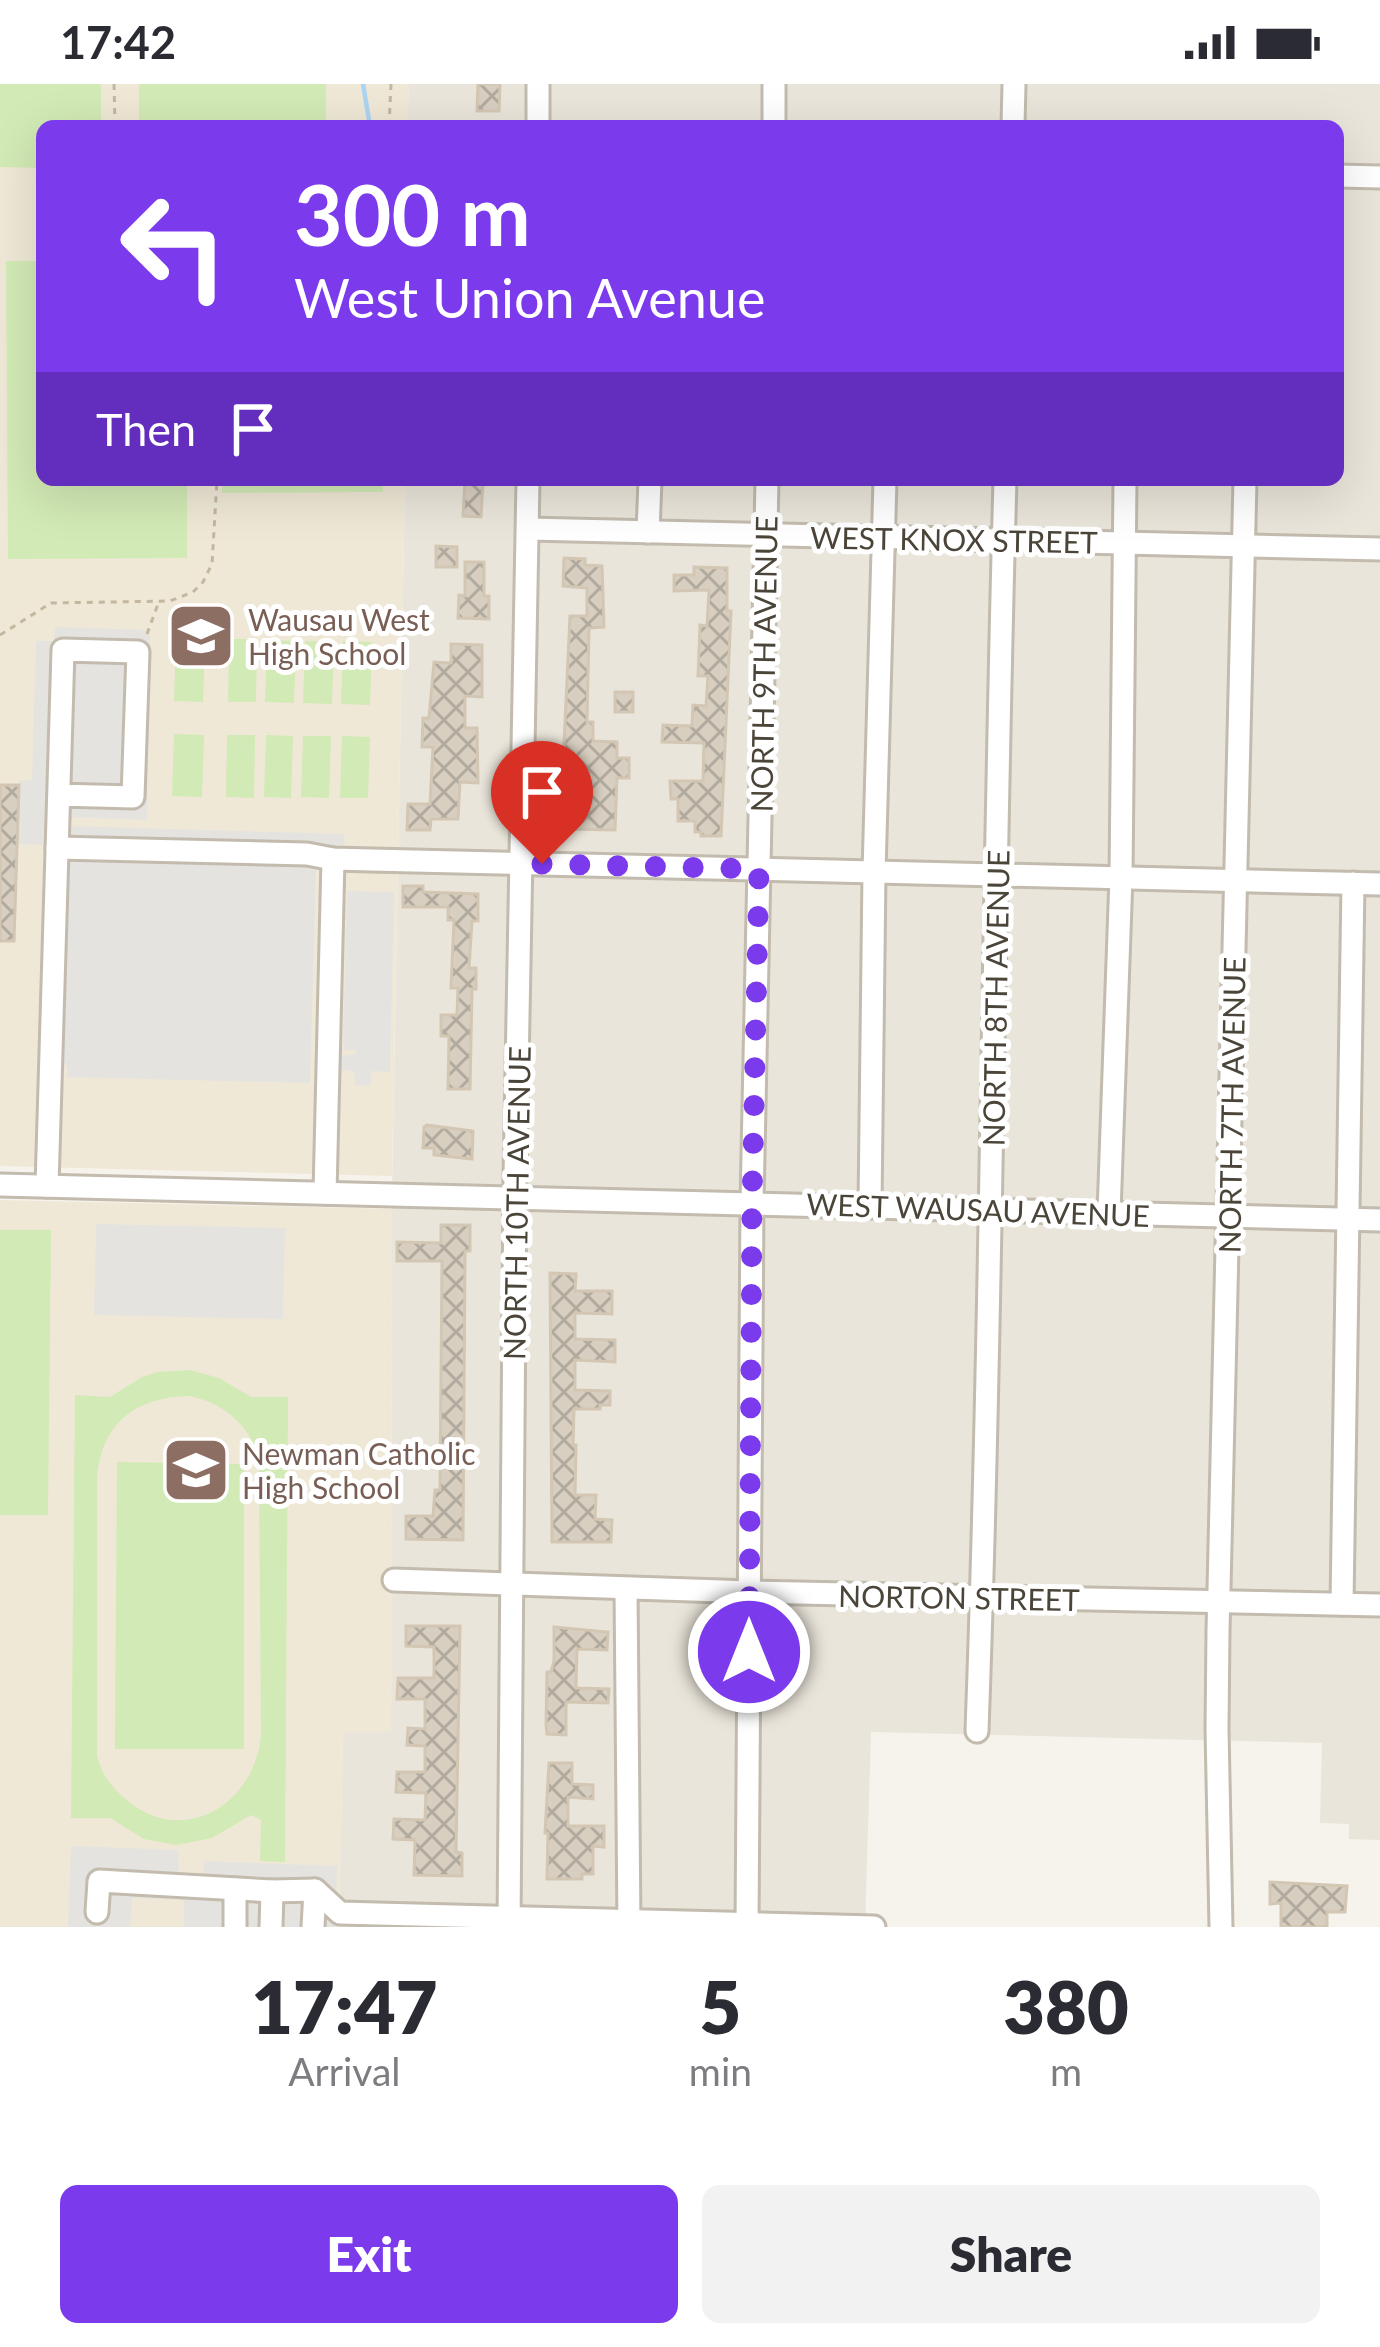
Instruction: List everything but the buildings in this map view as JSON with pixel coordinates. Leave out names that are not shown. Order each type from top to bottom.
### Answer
[{"type":"street","points":[[538,84],[538,120]]},
{"type":"street","points":[[774,120],[775,84]]},
{"type":"street","points":[[1013,120],[1014,84]]},
{"type":"street","points":[[1344,176],[1380,177]]},
{"type":"street","name":"NORTH 10TH AVENUE","points":[[509,1922],[515,1197],[529,486]]},
{"type":"street","points":[[648,532],[650,486]]},
{"type":"street","name":"NORTH 9TH AVENUE","points":[[747,1925],[752,1203],[767,486]]},
{"type":"street","points":[[870,1206],[885,486]]},
{"type":"street","name":"NORTH 8TH AVENUE","points":[[977,1731],[1005,486]]},
{"type":"street","points":[[1109,1213],[1121,878],[1125,486]]},
{"type":"street","name":"NORTH 7TH AVENUE","points":[[1221,1927],[1217,1729],[1245,486]]},
{"type":"street","name":"WEST KNOX STREET","points":[[528,530],[1380,549]]},
{"type":"street","points":[[47,1186],[58,795],[63,650],[138,652],[133,797],[58,795]]},
{"type":"street","points":[[57,848],[1380,884]]},
{"type":"street","points":[[325,1192],[333,859]]},
{"type":"street","points":[[1342,1604],[1353,883]]},
{"type":"street","name":"WEST WAUSAU AVENUE","points":[[0,1185],[1380,1220]]},
{"type":"street","name":"NORTON STREET","points":[[394,1580],[1380,1605]]},
{"type":"street","points":[[626,1588],[628,1924]]},
{"type":"street","points":[[98,1912],[99,1881],[315,1890],[340,1913],[509,1922],[869,1927]]},
{"type":"street","points":[[235,1889],[235,1927]]},
{"type":"street","points":[[313,1927],[315,1890]]},
{"type":"street","points":[[271,1927],[272,1891]]},
{"type":"path","points":[[114,84],[115,120]]},
{"type":"path","points":[[389,120],[391,84]]},
{"type":"path","points":[[0,635],[51,603],[158,602],[187,596],[210,569],[217,486]]},
{"type":"path","points":[[138,652],[158,602]]},
{"type":"shaded area","name":"Wausau West High School","points":[[0,84],[409,84],[408,120],[36,120],[36,486],[405,486],[392,1176],[0,1166]]},
{"type":"shaded area","points":[[409,84],[1380,84],[1380,1840],[1349,1839],[1349,1824],[1320,1823],[1322,1743],[871,1732],[865,1927],[339,1927],[343,1732],[391,1732],[392,1194],[405,486],[1344,486],[1344,120],[407,120]]},
{"type":"shaded area","points":[[55,627],[150,630],[147,820],[66,817],[65,826],[344,834],[344,868],[316,868],[310,1083],[67,1077],[67,1065],[60,1068],[48,845],[17,844],[19,781],[32,780],[36,641],[54,641]]},
{"type":"shaded area","points":[[347,891],[394,892],[390,1072],[372,1071],[370,1086],[355,1085],[354,1071],[338,1070],[338,1056],[357,1054],[343,1050]]},
{"type":"shaded area","name":"Newman Catholic High School","points":[[0,1200],[392,1209],[391,1732],[343,1733],[339,1927],[0,1927]]},
{"type":"shaded area","points":[[96,1224],[285,1228],[283,1319],[94,1315]]},
{"type":"shaded area","points":[[71,1846],[178,1850],[179,1873],[203,1874],[204,1861],[337,1866],[335,1927],[184,1927],[184,1900],[132,1898],[130,1927],[68,1927]]},
{"type":"green space","points":[[0,84],[101,84],[101,120],[36,120],[36,168],[0,167]]},
{"type":"green space","points":[[139,84],[326,84],[326,120],[139,120]]},
{"type":"green space","points":[[6,261],[36,261],[36,486],[187,486],[187,558],[8,559]]},
{"type":"green space","points":[[222,486],[383,486],[383,492],[222,493]]},
{"type":"green space","points":[[176,638],[205,639],[203,702],[174,701]]},
{"type":"green space","points":[[229,639],[257,639],[256,702],[228,702]]},
{"type":"green space","points":[[267,640],[296,641],[294,703],[265,702]]},
{"type":"green space","points":[[305,641],[334,642],[332,704],[303,703]]},
{"type":"green space","points":[[343,641],[372,642],[370,705],[341,704]]},
{"type":"green space","points":[[174,734],[204,735],[202,797],[172,796]]},
{"type":"green space","points":[[227,735],[255,735],[254,798],[226,797]]},
{"type":"green space","points":[[266,735],[293,736],[291,798],[264,797]]},
{"type":"green space","points":[[303,736],[331,736],[329,798],[301,797]]},
{"type":"green space","points":[[342,736],[370,737],[368,798],[340,798]]},
{"type":"green space","points":[[0,1230],[51,1230],[48,1515],[0,1515]]},
{"type":"green space","points":[[190,1370],[219,1378],[251,1397],[288,1397],[285,1862],[260,1861],[261,1820],[251,1815],[212,1838],[176,1845],[144,1839],[110,1818],[71,1818],[75,1395],[110,1397],[158,1372]],"holes":[[[189,1396],[223,1409],[241,1425],[259,1456],[261,1736],[255,1761],[229,1800],[210,1813],[167,1819],[144,1812],[122,1796],[106,1778],[97,1756],[97,1478],[106,1442],[125,1417],[153,1402]]]},
{"type":"green space","points":[[117,1462],[244,1464],[244,1749],[115,1749]]},
{"type":"waterway","points":[[363,84],[369,120]]},
{"type":"place","name":"Wausau West High School","points":[[201,636]]},
{"type":"place","name":"Newman Catholic High School","points":[[196,1470]]},
{"type":"route","points":[[542,864],[759,869],[749,1652]]}]
